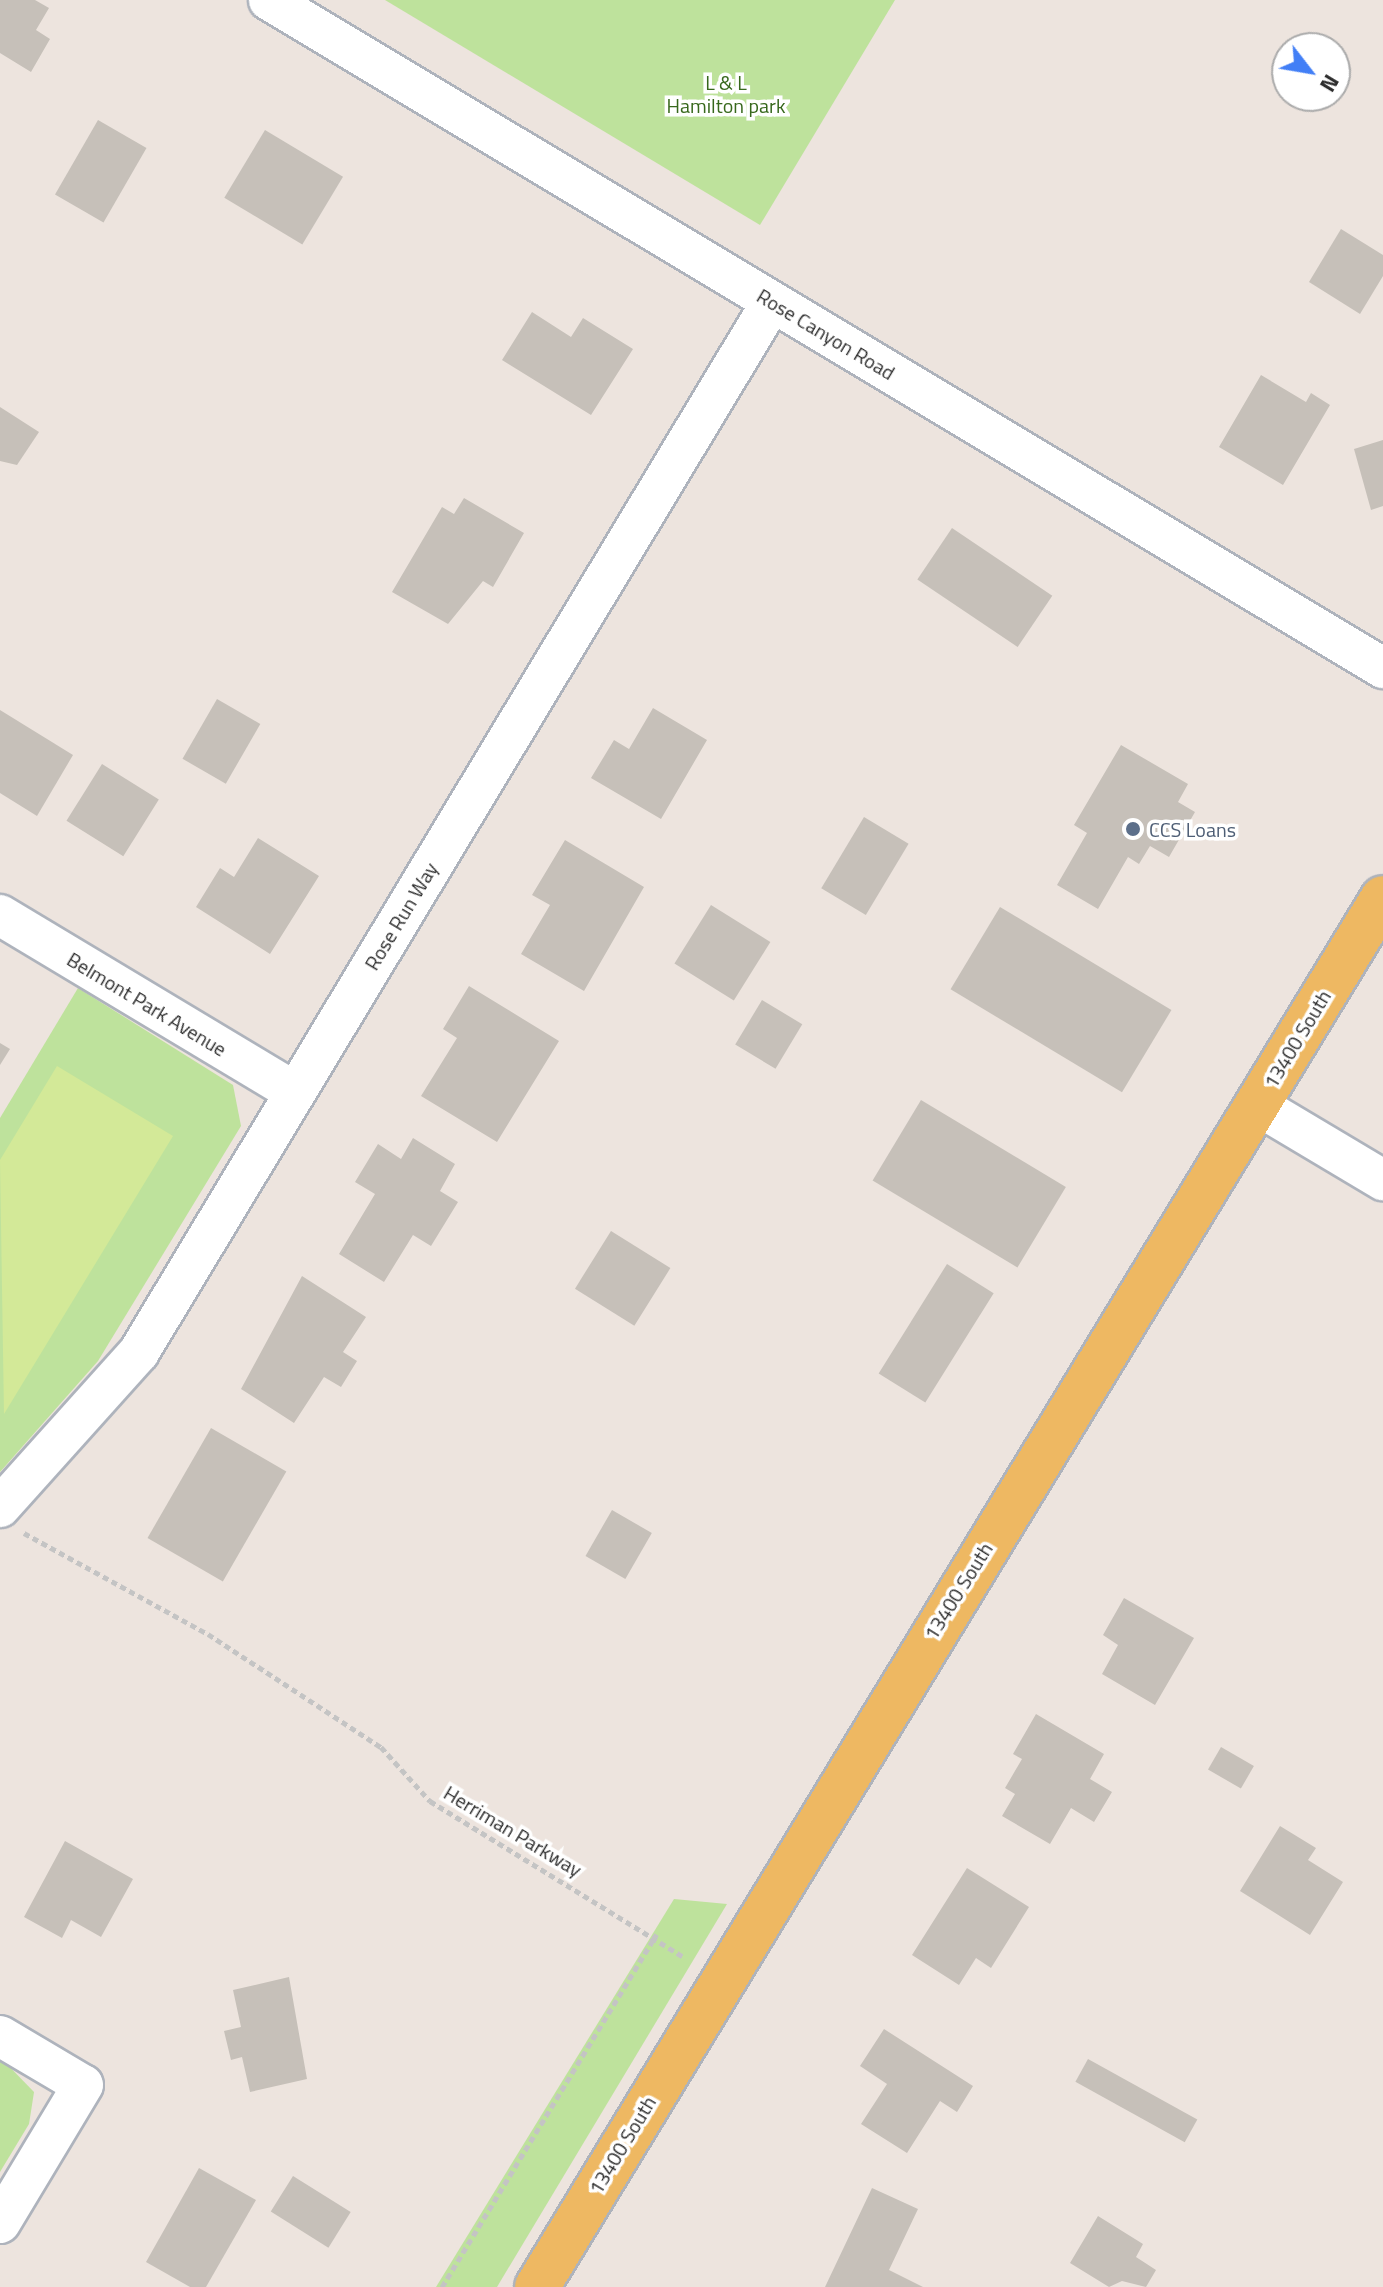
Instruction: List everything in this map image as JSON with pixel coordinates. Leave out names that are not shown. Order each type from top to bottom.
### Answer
[{"type":"main road","name":"13400 South","points":[[537,2287],[1383,898]]},
{"type":"street","name":"Rose Canyon Road","points":[[269,0],[1383,668]]},
{"type":"street","name":"Rose Run Way","points":[[6,1517],[122,1377],[772,302]]},
{"type":"street","name":"Belmont Park Avenue","points":[[0,915],[295,1092]]},
{"type":"street","points":[[1257,1105],[1383,1180]]},
{"type":"street","points":[[0,2036],[83,2085],[0,2223]]},
{"type":"path","name":"Herriman Parkway","points":[[6,1517],[208,1634],[381,1747],[430,1801],[657,1934],[684,1957]]},
{"type":"path","points":[[442,2287],[657,1934]]},
{"type":"green space","name":"L & L Hamilton park","points":[[385,0],[895,0],[760,225]]},
{"type":"green space","points":[[78,988],[233,1085],[241,1126],[98,1361],[0,1472],[0,1118]]},
{"type":"green space","points":[[57,1066],[173,1136],[4,1414],[0,1160]]},
{"type":"green space","points":[[674,1899],[727,1904],[497,2287],[436,2287]]},
{"type":"green space","points":[[0,2057],[34,2092],[29,2124],[0,2172]]},
{"type":"building","points":[[0,0],[35,0],[49,8],[36,30],[50,39],[31,72],[0,53]]},
{"type":"building","points":[[98,120],[146,148],[103,222],[55,194]]},
{"type":"building","points":[[265,130],[343,177],[302,245],[224,198]]},
{"type":"building","points":[[1341,229],[1383,255],[1383,276],[1360,314],[1309,282]]},
{"type":"building","points":[[532,312],[571,337],[583,318],[633,349],[591,415],[502,360]]},
{"type":"building","points":[[1261,375],[1306,402],[1311,393],[1330,405],[1283,485],[1219,447]]},
{"type":"building","points":[[0,407],[39,432],[17,465],[0,461]]},
{"type":"building","points":[[1383,440],[1383,506],[1371,510],[1354,449]]},
{"type":"building","points":[[464,498],[524,533],[493,587],[483,581],[448,624],[392,592],[442,507],[454,514]]},
{"type":"building","points":[[952,528],[1052,596],[1018,647],[917,579]]},
{"type":"building","points":[[217,699],[260,724],[226,784],[182,759]]},
{"type":"building","points":[[653,708],[707,740],[661,819],[591,778],[614,740],[629,749]]},
{"type":"building","points":[[0,710],[73,755],[37,816],[0,793]]},
{"type":"building","name":"CCS Loans","points":[[1121,745],[1188,784],[1178,802],[1195,812],[1169,857],[1150,846],[1139,864],[1128,857],[1098,909],[1057,885],[1087,833],[1074,825]]},
{"type":"building","points":[[102,764],[159,800],[123,856],[66,821]]},
{"type":"building","points":[[864,817],[909,844],[866,915],[821,888]]},
{"type":"building","points":[[258,838],[319,876],[270,954],[196,907],[220,868],[234,877]]},
{"type":"building","points":[[565,840],[644,887],[584,991],[521,954],[550,905],[532,895]]},
{"type":"building","points":[[711,905],[770,942],[734,1001],[674,964]]},
{"type":"building","points":[[1000,907],[1171,1010],[1122,1092],[951,989]]},
{"type":"building","points":[[469,986],[559,1041],[497,1142],[421,1096],[457,1038],[443,1029]]},
{"type":"building","points":[[762,1000],[802,1024],[776,1069],[735,1045]]},
{"type":"building","points":[[0,1043],[10,1049],[0,1065]]},
{"type":"building","points":[[921,1100],[1066,1187],[1017,1268],[873,1181]]},
{"type":"building","points":[[413,1138],[455,1164],[440,1191],[458,1202],[431,1246],[413,1235],[384,1282],[339,1254],[375,1194],[355,1182],[378,1144],[401,1159]]},
{"type":"building","points":[[611,1231],[670,1268],[634,1326],[575,1289]]},
{"type":"building","points":[[947,1264],[994,1293],[925,1403],[879,1373]]},
{"type":"building","points":[[302,1276],[366,1317],[343,1352],[357,1361],[341,1387],[324,1377],[294,1423],[241,1389]]},
{"type":"building","points":[[211,1428],[286,1472],[223,1581],[148,1538]]},
{"type":"building","points":[[612,1510],[652,1533],[625,1579],[586,1556]]},
{"type":"building","points":[[1124,1598],[1194,1638],[1155,1705],[1102,1674],[1118,1645],[1103,1635]]},
{"type":"building","points":[[1036,1714],[1104,1754],[1090,1779],[1112,1792],[1094,1822],[1071,1808],[1050,1844],[1002,1816],[1015,1794],[1005,1788],[1022,1759],[1013,1754]]},
{"type":"building","points":[[1221,1747],[1254,1766],[1241,1789],[1208,1770]]},
{"type":"building","points":[[1280,1826],[1316,1848],[1308,1860],[1343,1882],[1310,1935],[1240,1891]]},
{"type":"building","points":[[65,1841],[133,1879],[101,1937],[71,1920],[62,1938],[24,1917]]},
{"type":"building","points":[[967,1868],[1029,1907],[991,1968],[976,1958],[959,1985],[912,1955]]},
{"type":"building","points":[[289,1977],[307,2079],[250,2092],[242,2057],[231,2060],[224,2031],[241,2027],[233,1990]]},
{"type":"building","points":[[884,2029],[973,2086],[957,2112],[940,2101],[907,2153],[861,2124],[887,2084],[860,2066]]},
{"type":"building","points":[[1088,2059],[1197,2120],[1185,2142],[1075,2082]]},
{"type":"building","points":[[199,2168],[256,2200],[206,2287],[190,2287],[146,2262]]},
{"type":"building","points":[[293,2176],[351,2212],[328,2248],[271,2212]]},
{"type":"building","points":[[872,2188],[918,2209],[889,2270],[923,2287],[825,2287]]},
{"type":"building","points":[[1098,2216],[1143,2244],[1136,2257],[1156,2270],[1146,2287],[1122,2281],[1109,2287],[1070,2263]]},
{"type":"place","name":"CCS Loans","points":[[1133,829]]}]
